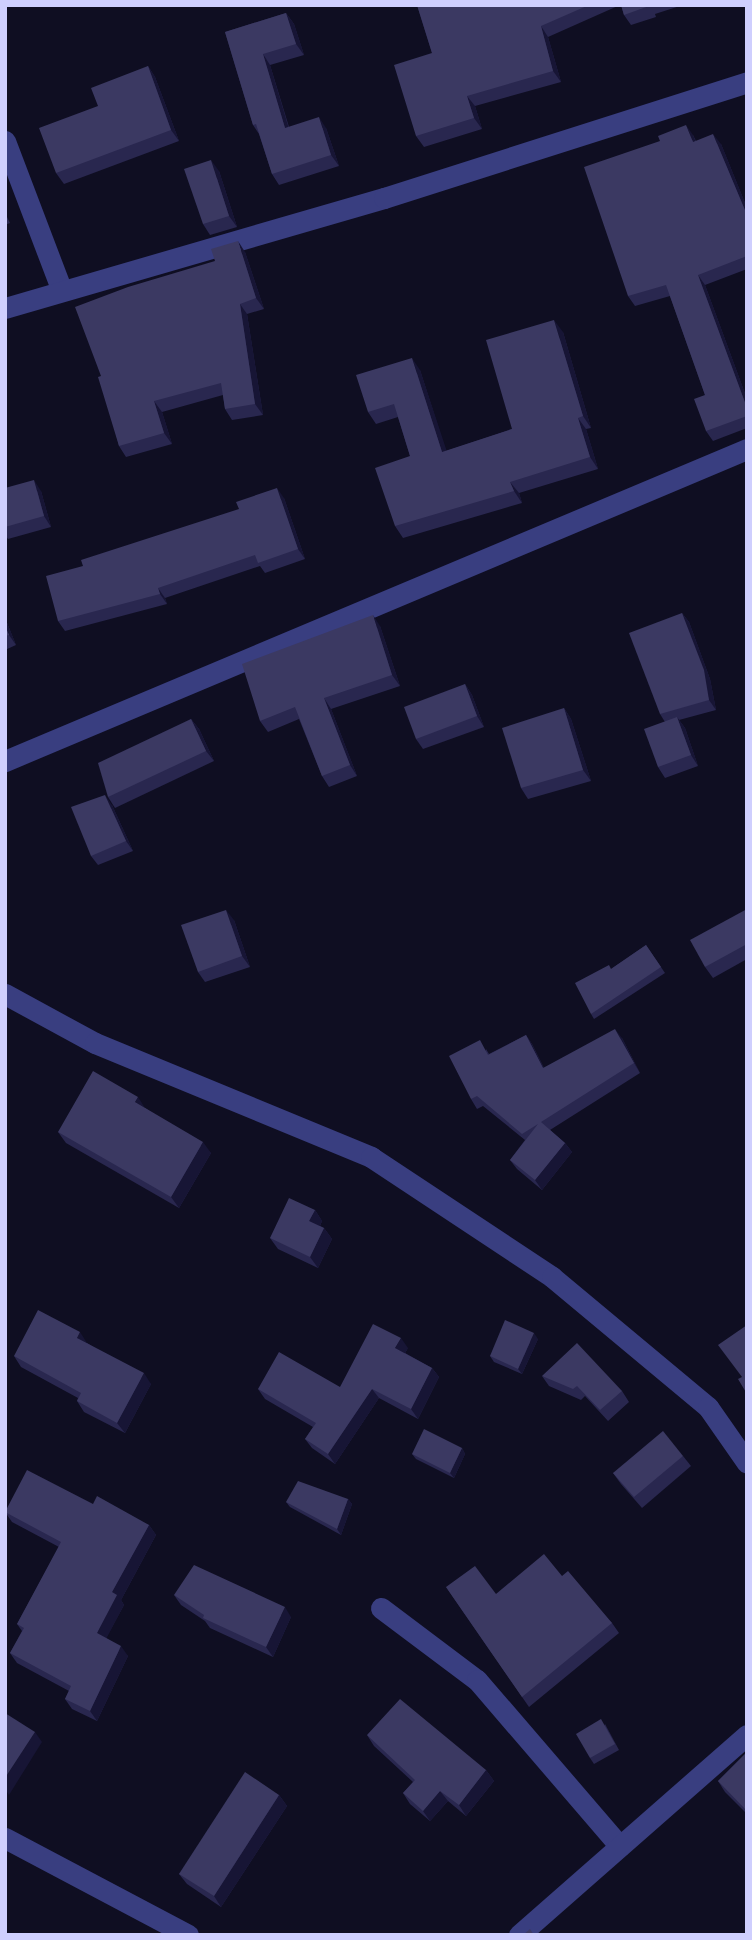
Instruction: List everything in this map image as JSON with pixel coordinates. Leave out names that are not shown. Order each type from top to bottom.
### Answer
[{"type":"street","points":[[5,308],[383,198],[747,82]]},
{"type":"street","points":[[5,141],[62,291]]},
{"type":"street","points":[[5,761],[747,449]]},
{"type":"street","points":[[5,994],[95,1043],[371,1157],[552,1277],[708,1407],[747,1463]]},
{"type":"street","points":[[381,1608],[477,1681],[620,1846]]},
{"type":"street","points":[[519,1935],[747,1735]]},
{"type":"street","points":[[5,1838],[188,1935]]},
{"type":"building","points":[[417,5],[589,5],[541,26],[553,71],[467,96],[474,118],[416,136],[394,65],[432,53]]},
{"type":"building","points":[[621,5],[648,5],[649,6],[624,15]]},
{"type":"building","points":[[286,13],[296,44],[263,54],[285,128],[319,117],[331,155],[272,174],[256,124],[253,125],[225,32]]},
{"type":"building","points":[[148,66],[171,130],[56,173],[39,128],[98,106],[91,88]]},
{"type":"building","points":[[686,125],[693,142],[713,134],[747,215],[747,256],[698,275],[747,408],[747,416],[706,431],[694,399],[705,395],[666,285],[628,296],[584,167],[660,141],[658,136]]},
{"type":"building","points":[[211,160],[229,216],[203,224],[184,169]]},
{"type":"building","points":[[238,241],[256,298],[240,304],[255,404],[225,409],[221,383],[154,401],[164,433],[119,446],[98,377],[101,376],[75,307],[128,287],[215,261],[211,249]]},
{"type":"building","points":[[554,320],[583,416],[578,418],[590,457],[510,482],[514,491],[395,526],[375,468],[410,456],[394,404],[368,412],[356,375],[412,358],[442,452],[512,429],[486,340]]},
{"type":"building","points":[[34,480],[44,516],[5,527],[5,488]]},
{"type":"building","points":[[277,488],[298,549],[258,563],[255,555],[158,588],[160,594],[58,621],[46,576],[83,566],[81,560],[239,509],[236,502]]},
{"type":"building","points":[[682,613],[704,670],[709,700],[660,714],[629,633]]},
{"type":"building","points":[[373,615],[392,675],[324,698],[350,765],[322,776],[295,707],[260,721],[242,664]]},
{"type":"building","points":[[465,684],[477,716],[416,739],[404,707]]},
{"type":"building","points":[[564,708],[583,770],[521,788],[502,728]]},
{"type":"building","points":[[677,717],[691,755],[658,767],[644,729]]},
{"type":"building","points":[[191,719],[206,751],[108,797],[98,763]]},
{"type":"building","points":[[105,795],[126,841],[91,856],[71,807]]},
{"type":"building","points":[[747,909],[747,944],[705,967],[690,940]]},
{"type":"building","points":[[226,910],[242,956],[198,972],[181,925]]},
{"type":"building","points":[[646,945],[661,967],[591,1014],[575,983],[609,965],[611,969]]},
{"type":"building","points":[[615,1029],[634,1063],[541,1122],[565,1143],[535,1180],[510,1160],[538,1124],[522,1134],[477,1096],[471,1099],[449,1056],[480,1040],[488,1055],[526,1035],[543,1068]]},
{"type":"building","points":[[93,1071],[138,1097],[135,1102],[203,1142],[171,1197],[58,1132]]},
{"type":"building","points":[[289,1198],[315,1210],[309,1221],[324,1228],[310,1257],[270,1238]]},
{"type":"building","points":[[38,1310],[80,1332],[77,1338],[144,1373],[117,1423],[77,1401],[81,1393],[14,1356]]},
{"type":"building","points":[[505,1320],[534,1333],[518,1369],[490,1356]]},
{"type":"building","points":[[373,1324],[401,1338],[395,1348],[432,1368],[411,1409],[372,1389],[328,1454],[305,1439],[316,1423],[258,1389],[279,1352],[340,1387]]},
{"type":"building","points":[[747,1325],[747,1394],[738,1379],[742,1377],[718,1345]]},
{"type":"building","points":[[577,1343],[622,1391],[600,1410],[577,1386],[573,1389],[542,1376]]},
{"type":"building","points":[[424,1429],[462,1448],[450,1473],[412,1454]]},
{"type":"building","points":[[663,1431],[683,1456],[634,1497],[613,1473]]},
{"type":"building","points":[[27,1470],[93,1504],[97,1496],[149,1525],[112,1592],[117,1595],[97,1633],[121,1646],[90,1711],[65,1699],[71,1686],[10,1653],[24,1628],[17,1624],[61,1542],[5,1512]]},
{"type":"building","points":[[298,1481],[348,1499],[337,1529],[286,1502]]},
{"type":"building","points":[[544,1554],[562,1576],[568,1571],[612,1623],[522,1697],[446,1587],[475,1566],[496,1594]]},
{"type":"building","points":[[194,1565],[285,1607],[266,1647],[203,1618],[204,1615],[174,1595]]},
{"type":"building","points":[[400,1699],[486,1770],[459,1805],[440,1791],[423,1811],[403,1793],[415,1780],[367,1735]]},
{"type":"building","points":[[5,1713],[35,1732],[5,1778]]},
{"type":"building","points":[[601,1719],[615,1744],[590,1758],[576,1734]]},
{"type":"building","points":[[747,1752],[747,1810],[746,1810],[718,1781]]},
{"type":"building","points":[[245,1772],[279,1795],[214,1896],[179,1874]]},
{"type":"building","points":[[530,1929],[534,1935],[523,1935]]}]
